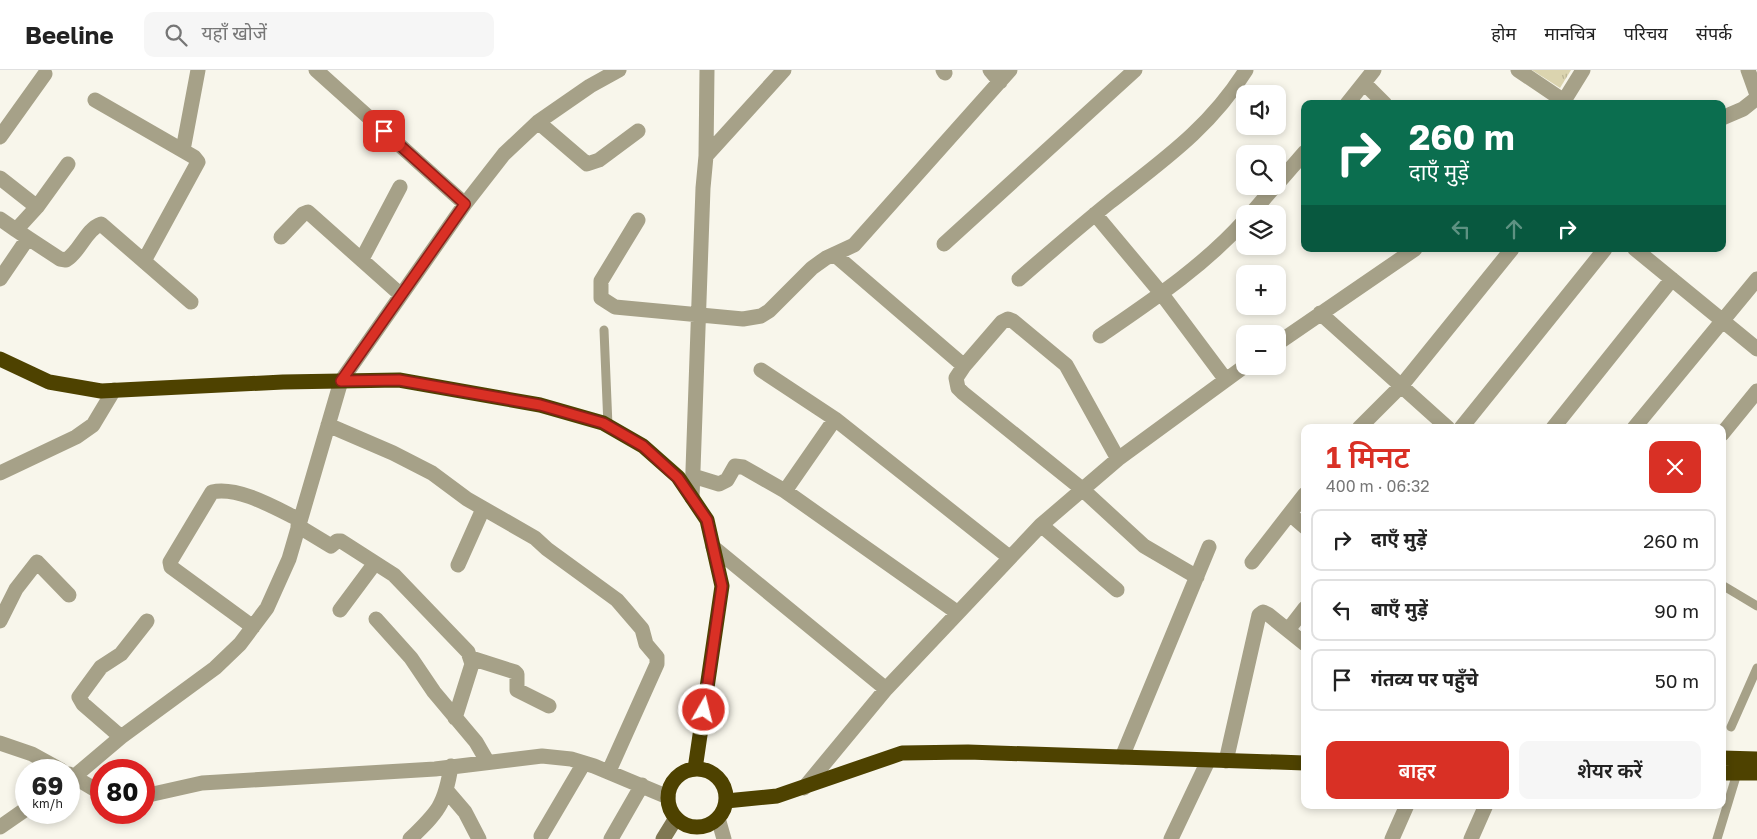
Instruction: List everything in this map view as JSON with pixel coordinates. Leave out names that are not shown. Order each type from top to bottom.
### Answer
[{"type":"highway","points":[[0,359],[49,382],[101,391],[399,380],[540,405],[608,426],[643,446],[678,478],[707,520],[722,586],[695,769]]},
{"type":"highway","points":[[726,800],[777,796],[902,753],[968,752],[1301,763]]},
{"type":"highway","points":[[1726,760],[1757,773]]},
{"type":"highway","points":[[695,769],[703,770],[719,780],[724,788],[726,800],[718,818],[705,826],[687,825],[676,818],[672,812],[668,797],[676,779],[687,771],[695,769]]},
{"type":"street","points":[[183,150],[198,70]]},
{"type":"street","points":[[316,70],[465,204]]},
{"type":"street","points":[[80,767],[215,668],[240,644],[267,608],[289,559],[341,381],[465,204],[504,154],[538,122],[590,86],[619,70]]},
{"type":"street","points":[[692,498],[703,188],[706,156],[706,70]]},
{"type":"street","points":[[706,156],[784,70]]},
{"type":"street","points":[[638,220],[601,281],[601,298],[614,307],[699,313],[743,319],[761,316],[769,311],[812,268],[826,258],[854,245],[995,76],[1010,70]]},
{"type":"street","points":[[944,244],[1135,70]]},
{"type":"street","points":[[1019,279],[1095,214],[1196,134],[1220,109],[1246,70]]},
{"type":"street","points":[[1351,100],[1374,70]]},
{"type":"street","points":[[1518,70],[1560,100]]},
{"type":"street","points":[[1564,100],[1583,70]]},
{"type":"street","points":[[1726,117],[1750,108],[1757,96],[1748,70]]},
{"type":"street","points":[[0,137],[45,74]]},
{"type":"street","points":[[1365,84],[1381,100]]},
{"type":"street","points":[[95,100],[196,159],[197,165],[144,260]]},
{"type":"street","points":[[538,122],[587,164],[599,160],[638,131]]},
{"type":"street","points":[[1286,174],[1301,157]]},
{"type":"street","points":[[0,279],[37,207],[68,164]]},
{"type":"street","points":[[0,178],[37,207]]},
{"type":"street","points":[[362,259],[400,187]]},
{"type":"street","points":[[1259,205],[1267,195]]},
{"type":"street","points":[[281,237],[303,214],[308,212],[401,295]]},
{"type":"street","points":[[1095,214],[1162,293],[1226,380]]},
{"type":"street","points":[[0,220],[60,260],[66,260],[74,254],[95,227],[102,224],[191,302]]},
{"type":"street","points":[[1100,336],[1162,293],[1223,245],[1236,230]]},
{"type":"street","points":[[1286,338],[1411,252]]},
{"type":"street","points":[[1363,424],[1402,384],[1510,252]]},
{"type":"street","points":[[1464,424],[1603,252]]},
{"type":"street","points":[[1639,252],[1757,349]]},
{"type":"street","points":[[835,255],[964,366]]},
{"type":"street","points":[[1556,424],[1672,279]]},
{"type":"street","points":[[1637,424],[1757,279]]},
{"type":"street","points":[[1320,313],[1402,384],[1444,424]]},
{"type":"street","points":[[1118,459],[1066,365],[1012,321],[1008,319],[1002,322],[956,378],[958,388],[963,393],[1082,490],[1144,546],[1197,577]]},
{"type":"street","points":[[761,370],[835,418],[1009,558]]},
{"type":"street","points":[[804,788],[886,689],[1041,525],[1118,459],[1236,373]]},
{"type":"street","points":[[0,473],[76,437],[93,425],[114,390]]},
{"type":"street","points":[[1726,429],[1757,391]]},
{"type":"street","points":[[785,491],[835,418]]},
{"type":"street","points":[[328,425],[393,453],[432,473],[483,509],[523,529],[609,593],[642,629],[646,644],[657,657],[657,664],[609,771]]},
{"type":"street","points":[[693,476],[719,484],[727,480],[735,466],[739,465],[785,491],[958,613]]},
{"type":"street","points":[[253,627],[171,568],[170,562],[212,492],[254,498],[299,523],[331,546],[337,541],[341,541],[404,584],[471,658],[515,672],[517,674],[516,690],[549,706]]},
{"type":"street","points":[[1252,562],[1301,499]]},
{"type":"street","points":[[458,564],[483,509]]},
{"type":"street","points":[[1290,514],[1301,524]]},
{"type":"street","points":[[1041,525],[1117,590]]},
{"type":"street","points":[[713,547],[886,689]]},
{"type":"street","points":[[1122,757],[1209,547]]},
{"type":"street","points":[[0,621],[16,589],[34,563],[39,564],[70,595]]},
{"type":"street","points":[[340,610],[375,563]]},
{"type":"street","points":[[1226,761],[1259,615],[1265,613],[1301,641]]},
{"type":"street","points":[[1288,630],[1301,613]]},
{"type":"street","points":[[376,619],[411,658],[434,692],[476,742],[487,761]]},
{"type":"street","points":[[121,737],[83,704],[79,697],[101,667],[121,654],[147,621]]},
{"type":"street","points":[[455,718],[472,664],[471,658]]},
{"type":"street","points":[[0,743],[32,754],[40,759]]},
{"type":"street","points":[[155,794],[202,783],[451,766],[542,756],[584,763],[609,771],[668,797]]},
{"type":"street","points":[[1171,839],[1208,761]]},
{"type":"street","points":[[541,836],[584,763]]},
{"type":"street","points":[[410,839],[436,812],[447,791],[451,766]]},
{"type":"street","points":[[610,839],[642,784]]},
{"type":"street","points":[[447,791],[465,812],[479,839]]},
{"type":"street","points":[[1392,839],[1405,809]]},
{"type":"street","points":[[1471,839],[1484,809]]},
{"type":"street","points":[[0,827],[15,817]]},
{"type":"street","points":[[664,839],[676,818]]},
{"type":"street","points":[[718,818],[724,839]]},
{"type":"lane","points":[[604,330],[608,426]]},
{"type":"lane","points":[[1726,587],[1757,606]]},
{"type":"lane","points":[[1730,727],[1757,668]]},
{"type":"lane","points":[[1717,839],[1740,766]]},
{"type":"green space","points":[[1532,70],[1571,70],[1560,88]]},
{"type":"route","points":[[384,131],[465,204],[341,381],[399,380],[540,405],[603,423],[643,446],[678,478],[707,520],[722,586],[704,710]]}]
